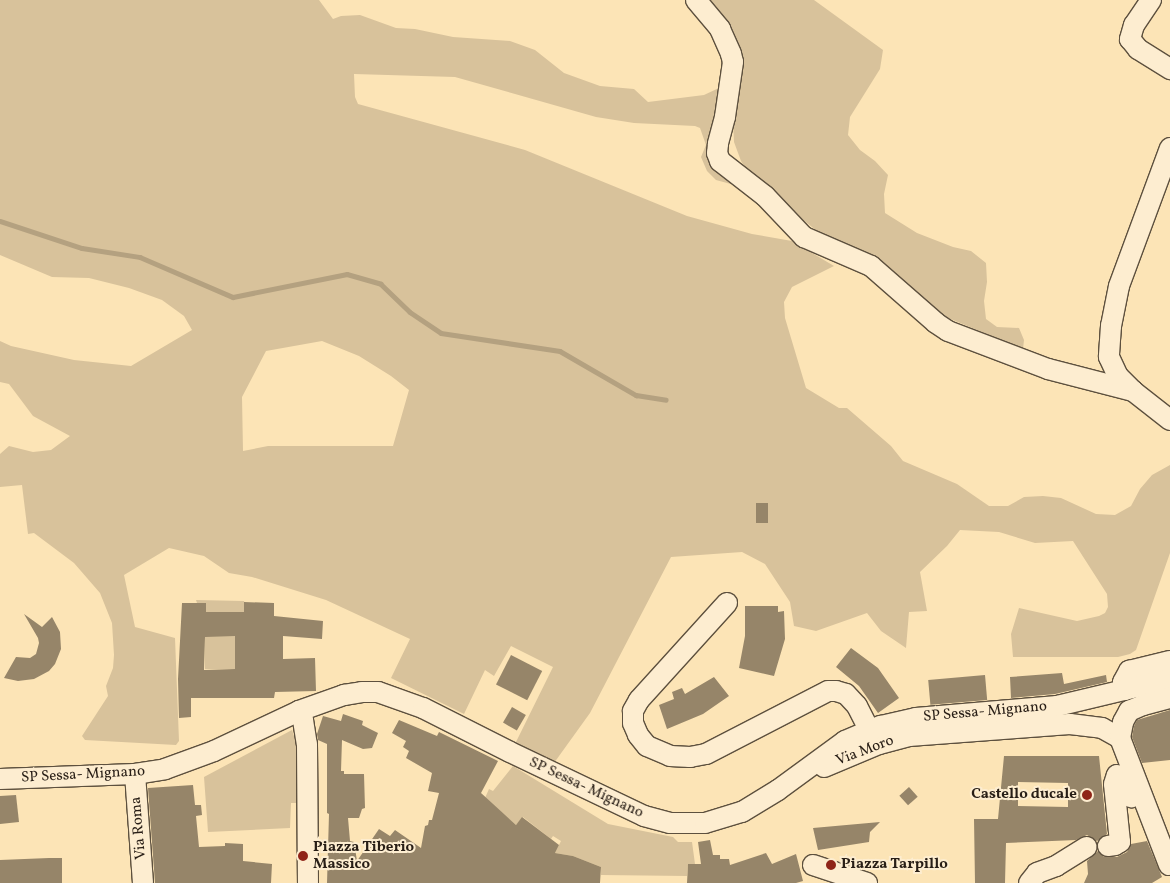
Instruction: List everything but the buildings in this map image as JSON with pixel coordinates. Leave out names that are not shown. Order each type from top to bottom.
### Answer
[{"type":"street","points":[[696,0],[720,29],[733,62],[725,117],[718,144],[717,154],[720,161],[765,196],[804,236],[871,266],[936,324],[948,331],[1048,369],[1133,391]]},
{"type":"street","points":[[1151,0],[1134,25],[1130,39],[1138,49],[1170,68]]},
{"type":"street","points":[[1170,148],[1118,286],[1112,317],[1109,358],[1113,370],[1133,391],[1170,420]]},
{"type":"street","points":[[727,603],[639,700],[633,711],[633,723],[638,735],[647,746],[670,756],[706,754],[828,692],[836,691],[846,694],[857,706],[869,730]]},
{"type":"street","points":[[1125,690],[1123,682],[1129,671],[1170,661]]},
{"type":"street","name":"SP Sessa- Mignano","points":[[0,779],[135,774],[165,769],[185,763],[299,711],[352,694],[372,692],[389,695],[423,708],[634,812],[670,823],[693,824],[727,818],[758,803],[845,741],[869,730],[904,719],[1043,708],[1170,679]]},
{"type":"street","points":[[1169,871],[1120,738],[1122,722],[1129,711],[1143,704],[1170,698]]},
{"type":"street","points":[[299,711],[303,720],[307,744],[308,883]]},
{"type":"street","name":"Via Moro","points":[[790,782],[878,744],[909,736],[1070,724],[1102,728],[1120,738]]},
{"type":"street","name":"Via Roma","points":[[135,774],[144,883]]},
{"type":"street","points":[[1108,846],[1120,842],[1114,784],[1117,775],[1123,777],[1126,781],[1142,828],[1147,831],[1155,829]]},
{"type":"street","points":[[1030,883],[1037,873],[1056,866],[1087,847]]},
{"type":"street","points":[[813,865],[867,883]]},
{"type":"shaded area","points":[[0,0],[319,0],[333,19],[341,16],[360,15],[396,28],[415,29],[453,37],[510,41],[535,50],[564,73],[600,86],[634,89],[648,102],[704,95],[721,87],[714,159],[738,186],[716,180],[707,171],[701,157],[706,145],[700,128],[695,126],[634,123],[596,117],[455,77],[354,74],[355,97],[358,104],[525,150],[687,216],[752,234],[792,241],[834,266],[792,287],[784,302],[785,318],[806,388],[839,408],[847,408],[891,446],[903,461],[957,484],[989,506],[1008,506],[1024,497],[1043,496],[1061,498],[1096,514],[1115,515],[1131,506],[1140,489],[1152,475],[1170,465],[1170,553],[1136,650],[1130,654],[1118,657],[1013,657],[1011,634],[1019,608],[1077,621],[1105,613],[1108,607],[1107,594],[1073,541],[1035,543],[999,532],[960,530],[947,546],[920,572],[927,611],[909,612],[906,648],[881,631],[867,613],[816,631],[794,626],[790,602],[765,564],[742,552],[671,557],[590,713],[554,763],[515,744],[553,667],[511,646],[494,676],[485,670],[464,714],[391,678],[410,639],[326,600],[252,577],[229,573],[204,556],[169,548],[124,575],[135,627],[175,638],[179,741],[176,745],[85,740],[82,736],[108,696],[106,686],[113,668],[114,655],[112,623],[100,593],[74,563],[34,533],[28,534],[22,485],[0,487],[0,454],[9,446],[33,452],[51,450],[70,436],[33,416],[9,384],[0,382],[0,341],[11,346],[74,360],[131,366],[192,330],[184,316],[162,300],[129,288],[89,278],[52,277],[0,255]],"holes":[[[322,341],[359,356],[409,390],[393,446],[268,446],[243,451],[242,397],[266,351]]]},
{"type":"shaded area","points":[[707,0],[814,0],[883,50],[880,69],[850,117],[848,135],[860,150],[875,161],[888,175],[884,194],[885,213],[917,233],[953,247],[971,251],[986,263],[987,282],[984,301],[986,319],[997,327],[1019,328],[1024,340],[1023,349],[929,310],[823,236],[753,179],[741,161],[734,142],[733,120],[738,77]]},
{"type":"shaded area","points":[[196,600],[244,601],[247,612],[206,612],[206,603],[197,603]]},
{"type":"shaded area","points":[[205,636],[235,636],[235,669],[205,669]]},
{"type":"shaded area","points":[[292,730],[296,742],[298,803],[291,803],[290,828],[208,832],[204,777]]},
{"type":"shaded area","points":[[513,766],[608,824],[673,837],[678,842],[692,842],[695,864],[688,865],[687,876],[601,875],[601,867],[573,856],[555,853],[561,841],[553,836],[551,839],[523,817],[516,825],[485,798],[489,789],[493,791]]},
{"type":"waterway","points":[[0,221],[82,248],[140,257],[233,297],[347,274],[381,284],[410,312],[441,333],[560,351],[636,395],[666,400]]},
{"type":"place","name":"Castello ducale","points":[[1087,795]]},
{"type":"place","name":"Piazza Tiberio Massico","points":[[303,856]]},
{"type":"place","name":"Piazza Tarpillo","points":[[831,865]]}]
